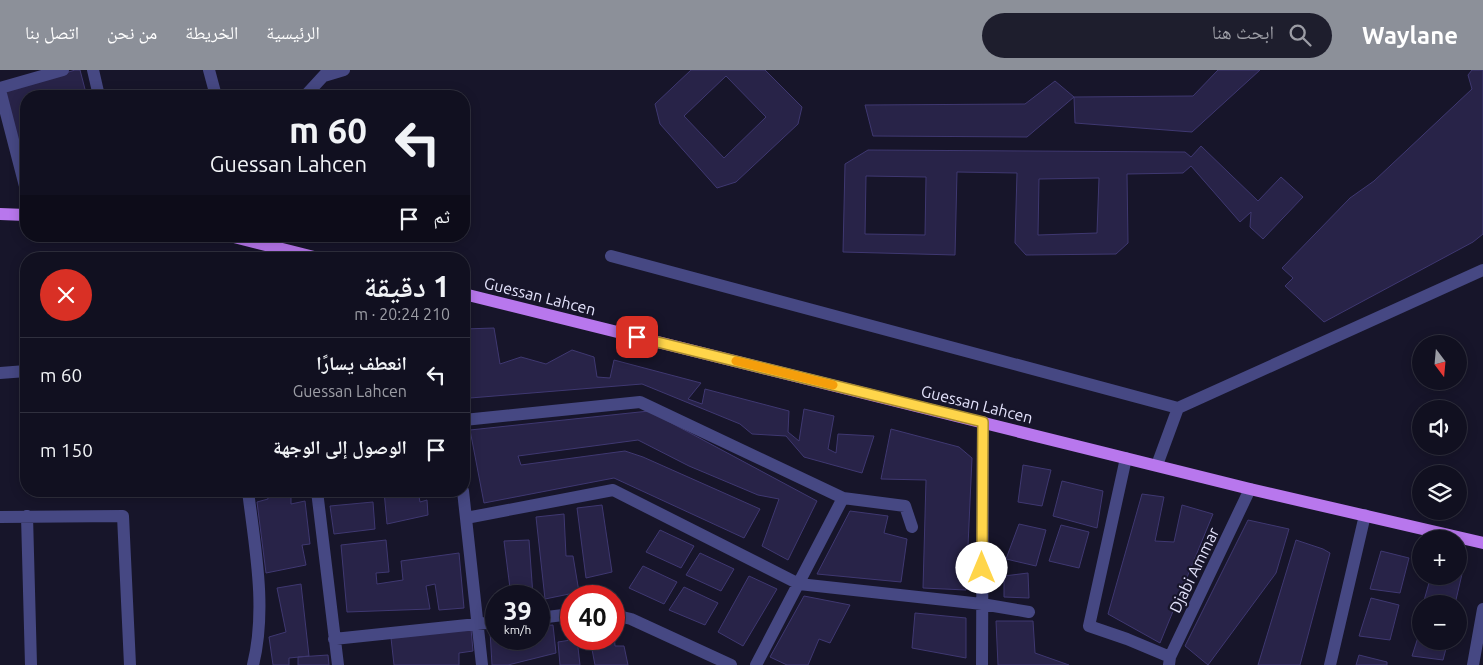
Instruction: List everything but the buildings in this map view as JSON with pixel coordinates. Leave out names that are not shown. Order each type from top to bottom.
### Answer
[{"type":"main road","points":[[0,214],[20,215]]},
{"type":"main road","points":[[254,242],[294,252]]},
{"type":"main road","name":"Guessan Lahcen","points":[[470,295],[1250,489],[1483,543]]},
{"type":"street","points":[[20,167],[0,89],[63,70]]},
{"type":"street","points":[[92,70],[97,90]]},
{"type":"street","points":[[209,70],[214,90]]},
{"type":"street","points":[[311,90],[327,73],[344,70]]},
{"type":"street","points":[[611,256],[1178,408],[1483,270]]},
{"type":"street","points":[[0,373],[20,372]]},
{"type":"street","points":[[470,419],[640,402],[843,498],[905,506],[912,527]]},
{"type":"street","points":[[1157,465],[1178,408]]},
{"type":"street","points":[[982,665],[983,422]]},
{"type":"street","points":[[1126,458],[1089,626],[1127,639],[1170,661]]},
{"type":"street","name":"Djabi Ammar","points":[[1170,661],[1250,489]]},
{"type":"street","points":[[466,518],[614,490],[799,584],[982,604],[1029,612]]},
{"type":"street","points":[[249,497],[259,578],[256,654],[253,665]]},
{"type":"street","points":[[318,497],[338,665]]},
{"type":"street","points":[[464,497],[482,665]]},
{"type":"street","points":[[756,665],[843,498]]},
{"type":"street","points":[[1330,665],[1365,515]]},
{"type":"street","points":[[28,516],[31,665]]},
{"type":"street","points":[[0,517],[123,516],[130,665]]},
{"type":"street","points":[[1473,665],[1483,609]]},
{"type":"street","points":[[625,618],[731,665]]},
{"type":"street","points":[[334,639],[485,624]]},
{"type":"slow traffic","points":[[736,361],[833,385]]},
{"type":"route","points":[[637,337],[983,422],[982,568]]}]
